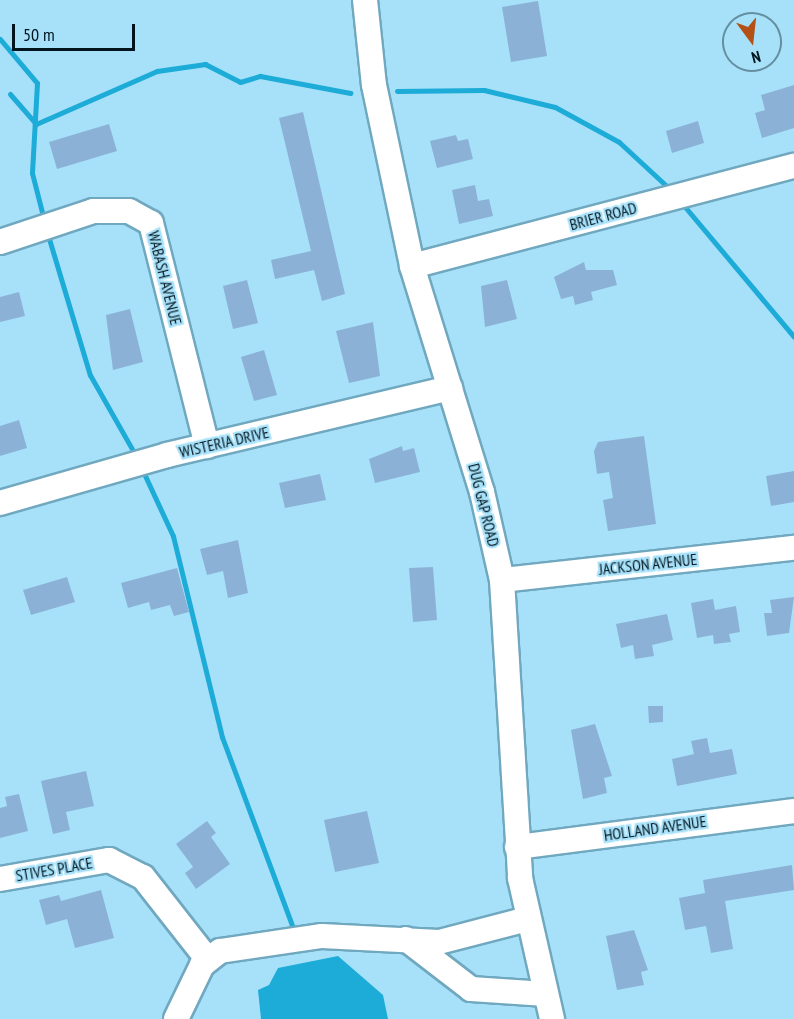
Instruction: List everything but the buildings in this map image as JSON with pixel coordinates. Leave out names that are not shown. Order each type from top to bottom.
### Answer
[{"type":"street","name":"DUG GAP ROAD","points":[[365,0],[374,86],[412,266],[450,388],[502,580],[517,847],[527,919],[552,1019]]},
{"type":"street","name":"BRIER ROAD","points":[[412,266],[794,166]]},
{"type":"street","name":"WABASH AVENUE","points":[[0,242],[93,211],[129,212],[151,223],[207,446]]},
{"type":"street","name":"WISTERIA DRIVE","points":[[0,503],[207,446],[450,388]]},
{"type":"street","name":"JACKSON AVENUE","points":[[502,580],[794,548]]},
{"type":"street","name":"HOLLAND AVENUE","points":[[517,847],[794,811]]},
{"type":"street","name":"STIVES PLACE","points":[[0,879],[109,860],[143,877],[208,960]]},
{"type":"street","points":[[176,1019],[208,960],[220,951],[273,940],[350,935],[440,942],[527,919]]},
{"type":"street","points":[[406,939],[471,989],[546,994]]},
{"type":"water","points":[[338,956],[383,995],[388,1019],[261,1019],[258,990],[269,985],[278,968]]},
{"type":"waterway","points":[[0,39],[37,83],[32,173],[44,220]]},
{"type":"waterway","points":[[36,124],[157,71],[205,64],[240,82],[260,76],[350,93]]},
{"type":"waterway","points":[[397,91],[484,90],[555,107],[619,142],[673,192]]},
{"type":"waterway","points":[[10,94],[36,124]]},
{"type":"waterway","points":[[680,201],[794,337]]},
{"type":"waterway","points":[[47,232],[90,375],[136,456]]},
{"type":"waterway","points":[[141,467],[173,536],[222,737],[295,933]]}]
